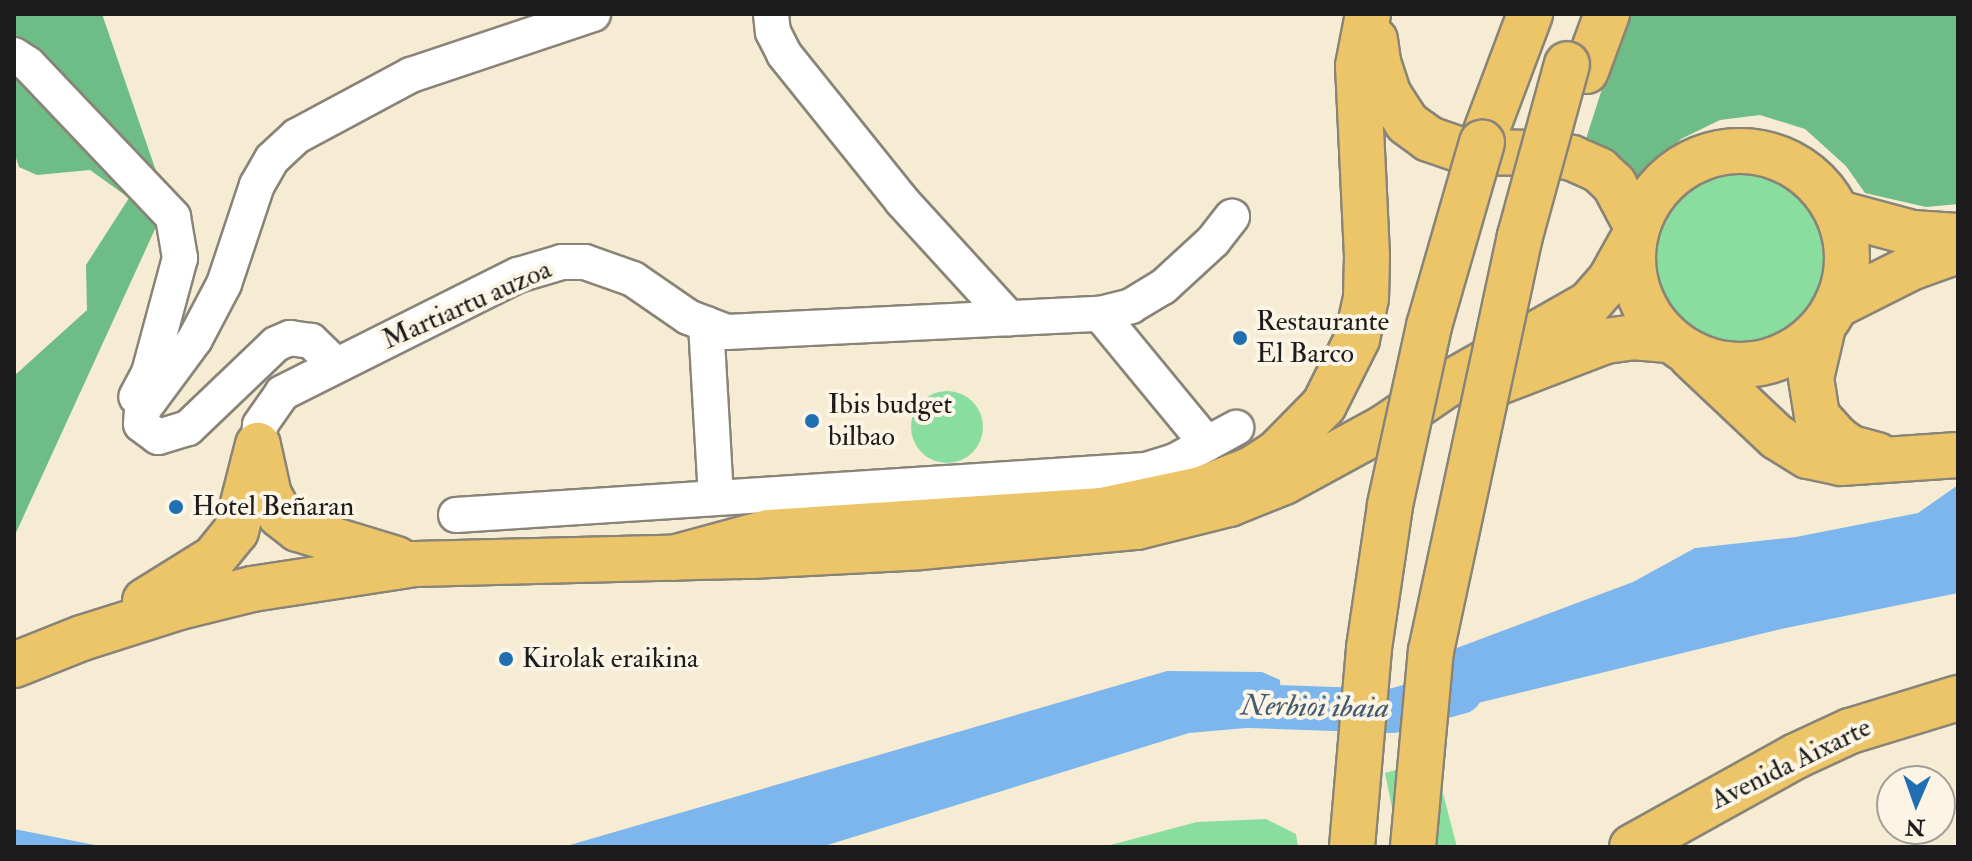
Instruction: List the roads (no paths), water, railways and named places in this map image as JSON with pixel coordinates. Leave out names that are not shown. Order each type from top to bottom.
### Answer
[{"type":"main road","points":[[1370,14],[1383,80],[1407,123],[1429,139],[1466,152],[1541,153],[1586,164],[1614,184],[1636,231],[1634,274],[1646,310],[1676,343],[1777,437],[1808,456],[1841,463],[1958,455]]},
{"type":"main road","points":[[673,558],[769,532],[1102,510],[1201,489],[1252,469],[1277,453],[1324,405],[1357,339],[1366,298],[1367,256],[1358,66],[1370,14]]},
{"type":"main road","points":[[1413,847],[1431,651],[1520,236],[1542,200],[1576,68],[1586,14]]},
{"type":"main road","points":[[1576,68],[1607,14]]},
{"type":"main road","points":[[1352,847],[1369,648],[1390,505],[1429,326],[1511,31]]},
{"type":"main road","points":[[1385,427],[1448,384],[1589,304],[1610,280],[1647,203],[1663,182],[1684,166],[1707,155],[1733,151],[1771,155],[1806,172],[1825,191],[1838,213],[1848,260],[1811,378],[1817,416],[1826,429],[1851,448],[1908,459]]},
{"type":"main road","points":[[1838,213],[1912,233],[1958,236]]},
{"type":"main road","points":[[14,665],[82,638],[252,589],[415,564],[673,558],[920,547],[1137,527],[1229,504],[1270,488],[1385,427],[1584,347],[1633,337],[1676,343],[1704,359],[1730,364],[1756,364],[1781,357],[1804,345],[1830,316],[1913,267],[1958,251]]},
{"type":"main road","points":[[258,445],[269,495],[280,515],[298,529],[415,564]]},
{"type":"main road","points":[[82,638],[214,558],[236,531],[258,445]]},
{"type":"main road","name":"Avenida Aixarte","points":[[1632,847],[1796,756],[1839,736],[1958,698]]},
{"type":"street","points":[[140,418],[195,339],[224,284],[257,185],[272,159],[297,136],[411,75],[593,14]]},
{"type":"street","points":[[771,14],[773,32],[784,54],[902,201],[1009,318]]},
{"type":"street","points":[[14,55],[28,64],[173,217],[180,258],[149,373],[130,410],[140,418],[145,429],[158,437],[188,428],[276,344],[290,338],[311,341],[336,365]]},
{"type":"street","name":"Martiartu auzoa","points":[[258,445],[260,425],[282,393],[518,275],[562,262],[585,262],[633,279],[688,317],[727,332],[1100,314],[1131,306],[1163,287],[1213,241],[1232,217]]},
{"type":"street","points":[[456,515],[1146,470],[1173,462],[1221,436],[1100,314]]},
{"type":"street","points":[[706,324],[716,496]]},
{"type":"water","points":[[1958,485],[1958,593],[1781,629],[1449,710],[1454,649],[1633,582],[1695,548],[1796,537],[1918,513]]},
{"type":"water","points":[[1167,671],[1262,672],[1280,680],[1282,725],[1189,733],[821,847],[563,847]]},
{"type":"water","points":[[14,829],[105,847],[14,847]]},
{"type":"waterway","name":"Nerbioi ibaia","points":[[1220,705],[1392,711],[1460,692]]},
{"type":"place","name":"Restaurante El Barco","points":[[1240,338]]},
{"type":"place","name":"Ibis budget bilbao","points":[[812,421]]},
{"type":"place","name":"Hotel Beñaran","points":[[176,507]]},
{"type":"place","name":"Kirolak eraikina","points":[[506,659]]}]
